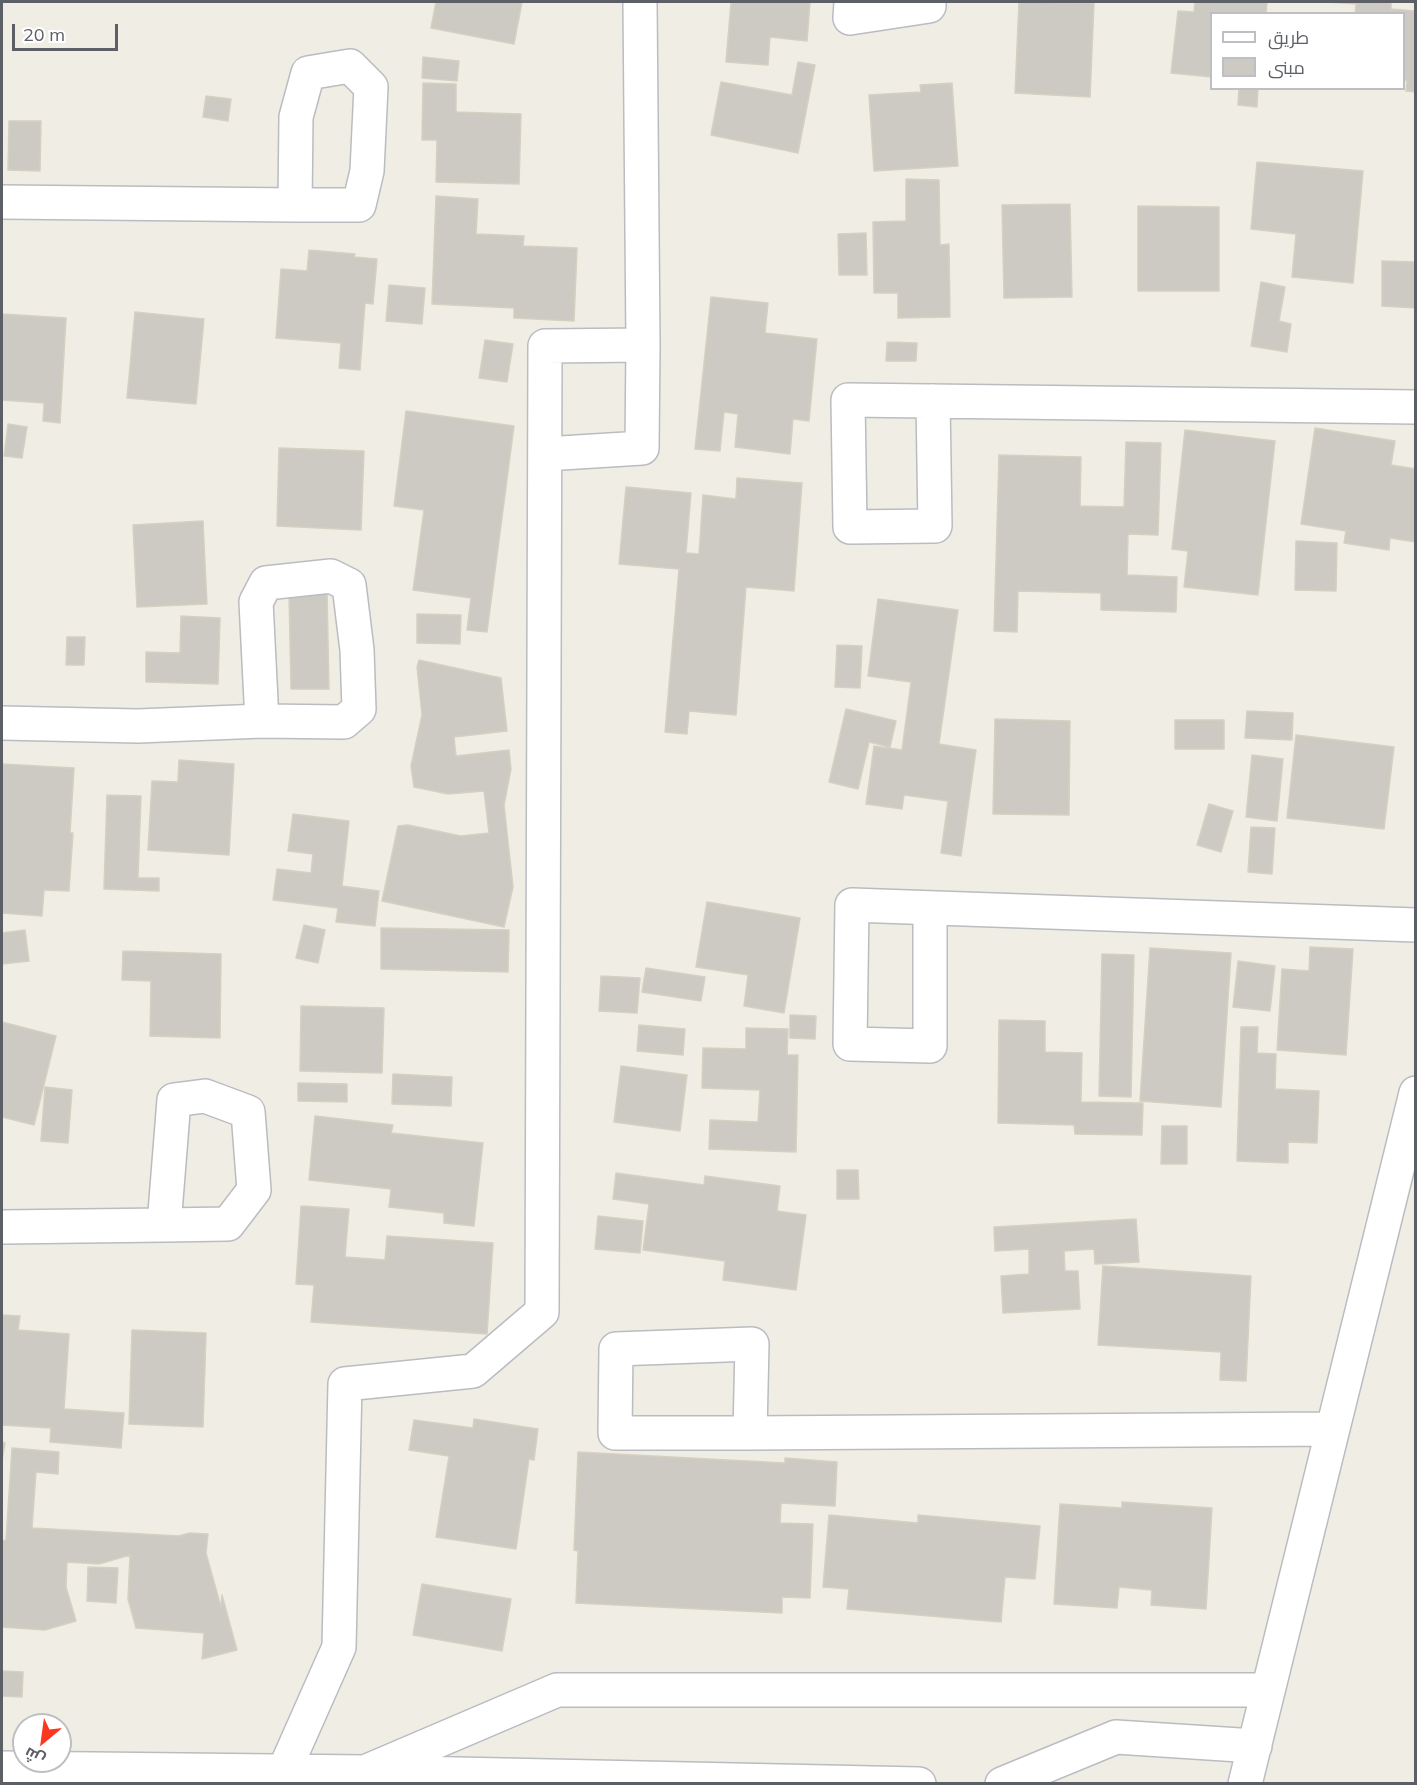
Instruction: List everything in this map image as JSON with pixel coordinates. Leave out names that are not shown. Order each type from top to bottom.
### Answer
[{"type":"street","points":[[545,454],[642,448],[640,2]]},
{"type":"street","points":[[851,2],[850,18],[929,6],[929,2]]},
{"type":"street","points":[[2,202],[295,205]]},
{"type":"street","points":[[284,1771],[339,1647],[345,1384],[473,1371],[542,1312],[545,346],[643,345]]},
{"type":"street","points":[[933,401],[935,526],[849,527],[848,400],[1416,406]]},
{"type":"street","points":[[2,723],[138,726],[262,721],[344,722],[359,709],[357,650],[349,585],[331,576],[266,583],[256,602],[262,721]]},
{"type":"street","points":[[930,908],[930,1046],[850,1044],[852,905],[1416,925]]},
{"type":"street","points":[[1245,1784],[1416,1093]]},
{"type":"street","points":[[2,1227],[164,1225]]},
{"type":"street","points":[[750,1433],[752,1344],[616,1349],[615,1433],[750,1433],[1332,1429]]},
{"type":"street","points":[[365,1772],[557,1690],[1268,1690]]},
{"type":"street","points":[[1002,1784],[1116,1737],[1255,1746]]},
{"type":"street","points":[[2,1768],[365,1772],[919,1784]]},
{"type":"building","points":[[436,2],[522,2],[514,44],[431,28]]},
{"type":"building","points":[[731,2],[810,2],[807,41],[770,37],[768,65],[726,62]]},
{"type":"building","points":[[1019,2],[1094,3],[1090,97],[1015,93]]},
{"type":"building","points":[[1195,2],[1267,2],[1266,12],[1210,12],[1210,77],[1171,73],[1178,11],[1194,12]]},
{"type":"building","points":[[1328,2],[1391,2],[1391,9],[1416,11],[1416,92],[1406,91],[1405,12],[1355,12],[1356,4]]},
{"type":"building","points":[[423,57],[459,61],[457,81],[422,78]]},
{"type":"building","points":[[798,62],[815,65],[798,153],[711,135],[721,82],[792,95]]},
{"type":"building","points":[[423,83],[456,84],[456,112],[521,114],[519,184],[436,182],[437,140],[422,140]]},
{"type":"building","points":[[952,83],[958,166],[874,171],[869,95],[921,92],[920,85]]},
{"type":"building","points":[[1239,90],[1258,90],[1257,107],[1238,105]]},
{"type":"building","points":[[206,96],[231,99],[228,121],[203,117]]},
{"type":"building","points":[[9,121],[41,121],[40,171],[8,170]]},
{"type":"building","points":[[1257,162],[1363,171],[1353,283],[1292,277],[1296,234],[1251,229]]},
{"type":"building","points":[[906,179],[939,180],[940,245],[949,244],[950,317],[898,318],[898,293],[874,293],[873,222],[906,221]]},
{"type":"building","points":[[436,196],[478,199],[476,234],[524,236],[523,246],[577,248],[574,321],[514,318],[514,308],[432,304]]},
{"type":"building","points":[[1070,204],[1072,297],[1004,298],[1002,205]]},
{"type":"building","points":[[1138,206],[1219,207],[1219,291],[1138,291]]},
{"type":"building","points":[[866,233],[867,275],[839,275],[838,234]]},
{"type":"building","points":[[309,250],[355,254],[354,257],[377,259],[373,304],[365,303],[360,370],[339,368],[341,343],[276,338],[281,269],[307,271]]},
{"type":"building","points":[[1382,261],[1416,262],[1416,308],[1382,306]]},
{"type":"building","points":[[1261,282],[1285,287],[1279,321],[1291,324],[1287,352],[1251,346]]},
{"type":"building","points":[[389,285],[425,288],[422,324],[386,321]]},
{"type":"building","points":[[711,297],[768,303],[765,333],[817,339],[809,421],[793,419],[790,454],[735,447],[738,414],[724,412],[720,451],[695,449]]},
{"type":"building","points":[[135,312],[204,319],[196,404],[127,398]]},
{"type":"building","points":[[2,314],[66,318],[60,423],[43,421],[44,403],[2,400]]},
{"type":"building","points":[[485,340],[513,344],[507,382],[479,378]]},
{"type":"building","points":[[887,342],[917,343],[916,361],[886,361]]},
{"type":"building","points":[[406,411],[514,426],[487,632],[467,630],[471,598],[413,590],[424,510],[394,506]]},
{"type":"building","points":[[8,424],[27,427],[22,458],[4,456]]},
{"type":"building","points":[[1315,428],[1395,441],[1391,465],[1416,469],[1416,542],[1390,538],[1389,550],[1344,543],[1346,531],[1301,524]]},
{"type":"building","points":[[1185,430],[1275,441],[1258,595],[1184,587],[1188,551],[1172,549]]},
{"type":"building","points":[[1126,442],[1161,443],[1158,535],[1128,534],[1127,575],[1177,577],[1176,612],[1101,610],[1101,593],[1018,591],[1017,632],[994,631],[999,455],[1081,457],[1080,506],[1124,507]]},
{"type":"building","points":[[279,448],[364,451],[361,530],[277,526]]},
{"type":"building","points":[[737,478],[802,483],[794,591],[746,587],[736,715],[689,711],[687,734],[665,732],[679,569],[619,564],[626,487],[691,493],[686,553],[699,554],[703,495],[736,499]]},
{"type":"building","points":[[203,521],[207,604],[137,607],[133,525]]},
{"type":"building","points":[[1296,541],[1337,543],[1336,591],[1295,590]]},
{"type":"building","points":[[327,592],[329,689],[291,689],[289,593]]},
{"type":"building","points":[[878,599],[958,610],[939,744],[976,750],[961,856],[941,853],[948,801],[904,795],[902,809],[866,804],[874,746],[902,750],[911,682],[868,676]]},
{"type":"building","points":[[417,614],[461,615],[460,644],[417,643]]},
{"type":"building","points":[[181,616],[220,618],[218,684],[146,682],[146,652],[180,653]]},
{"type":"building","points":[[67,637],[85,637],[84,665],[66,665]]},
{"type":"building","points":[[837,645],[862,646],[860,688],[835,687]]},
{"type":"building","points":[[419,660],[501,678],[507,731],[454,737],[456,756],[509,750],[511,769],[504,805],[513,887],[504,927],[382,901],[398,826],[408,825],[461,836],[489,833],[484,791],[448,794],[414,787],[411,766],[422,715],[417,667]]},
{"type":"building","points":[[846,709],[896,721],[890,747],[869,742],[858,789],[829,782]]},
{"type":"building","points":[[1247,711],[1293,713],[1292,740],[1245,738]]},
{"type":"building","points":[[995,719],[1070,721],[1069,815],[993,814]]},
{"type":"building","points":[[1175,720],[1224,720],[1224,749],[1175,749]]},
{"type":"building","points":[[1296,735],[1394,747],[1384,829],[1287,818]]},
{"type":"building","points":[[1252,755],[1283,759],[1277,821],[1246,817]]},
{"type":"building","points":[[179,760],[234,764],[229,855],[148,850],[152,781],[178,782]]},
{"type":"building","points":[[2,764],[74,768],[69,891],[44,890],[42,916],[2,913]]},
{"type":"building","points":[[107,795],[141,796],[138,878],[159,878],[159,891],[104,889]]},
{"type":"building","points":[[1209,804],[1233,811],[1221,852],[1197,845]]},
{"type":"building","points":[[293,814],[349,821],[342,886],[379,891],[375,926],[336,922],[338,908],[273,900],[277,869],[311,873],[313,854],[288,851]]},
{"type":"building","points":[[1251,827],[1275,828],[1272,874],[1248,872]]},
{"type":"building","points":[[707,902],[800,918],[784,1013],[744,1006],[748,975],[696,967]]},
{"type":"building","points":[[304,925],[325,930],[318,963],[296,958]]},
{"type":"building","points":[[381,928],[509,930],[508,972],[381,969]]},
{"type":"building","points":[[25,930],[29,961],[2,964],[2,933]]},
{"type":"building","points":[[1310,947],[1353,949],[1346,1055],[1277,1050],[1282,969],[1309,971]]},
{"type":"building","points":[[1150,948],[1231,953],[1221,1107],[1140,1101]]},
{"type":"building","points":[[123,951],[221,954],[220,1038],[150,1036],[151,981],[122,980]]},
{"type":"building","points":[[1102,954],[1134,955],[1131,1097],[1099,1096]]},
{"type":"building","points":[[1238,961],[1275,966],[1270,1011],[1233,1007]]},
{"type":"building","points":[[646,968],[705,977],[701,1001],[642,992]]},
{"type":"building","points":[[601,976],[640,978],[637,1013],[599,1011]]},
{"type":"building","points":[[301,1006],[384,1008],[382,1073],[300,1071]]},
{"type":"building","points":[[790,1015],[816,1016],[815,1039],[790,1038]]},
{"type":"building","points":[[999,1020],[1045,1021],[1045,1052],[1082,1053],[1081,1102],[1143,1103],[1142,1135],[1075,1134],[1074,1125],[998,1123]]},
{"type":"building","points":[[2,1022],[56,1036],[34,1125],[2,1117]]},
{"type":"building","points":[[639,1025],[685,1029],[683,1055],[637,1051]]},
{"type":"building","points":[[1241,1027],[1258,1027],[1257,1053],[1276,1054],[1275,1089],[1319,1091],[1317,1143],[1288,1142],[1288,1163],[1237,1161]]},
{"type":"building","points":[[746,1028],[788,1029],[787,1055],[798,1055],[796,1152],[709,1149],[710,1120],[758,1122],[760,1090],[702,1088],[703,1048],[746,1049]]},
{"type":"building","points":[[621,1066],[687,1075],[680,1131],[614,1122]]},
{"type":"building","points":[[393,1074],[452,1077],[451,1106],[392,1104]]},
{"type":"building","points":[[298,1083],[347,1084],[347,1102],[298,1101]]},
{"type":"building","points":[[45,1087],[72,1090],[68,1143],[41,1141]]},
{"type":"building","points":[[315,1116],[393,1125],[391,1133],[483,1143],[474,1226],[444,1223],[444,1213],[389,1207],[391,1189],[309,1180]]},
{"type":"building","points":[[1162,1126],[1187,1126],[1187,1164],[1161,1164]]},
{"type":"building","points":[[837,1170],[858,1170],[859,1199],[837,1199]]},
{"type":"building","points":[[616,1173],[704,1185],[705,1176],[780,1186],[777,1211],[806,1215],[796,1290],[723,1280],[725,1261],[643,1250],[649,1204],[613,1199]]},
{"type":"building","points":[[301,1206],[349,1209],[345,1257],[385,1260],[387,1236],[493,1243],[487,1334],[311,1322],[314,1285],[296,1284]]},
{"type":"building","points":[[598,1216],[643,1221],[640,1253],[595,1249]]},
{"type":"building","points":[[1136,1219],[1139,1262],[1095,1264],[1094,1249],[1064,1251],[1065,1271],[1078,1271],[1080,1309],[1003,1313],[1001,1276],[1029,1274],[1029,1249],[995,1251],[994,1227]]},
{"type":"building","points":[[1103,1266],[1251,1276],[1246,1381],[1220,1380],[1221,1352],[1098,1345]]},
{"type":"building","points":[[2,1315],[20,1316],[18,1330],[69,1334],[64,1409],[124,1413],[121,1448],[50,1442],[51,1428],[2,1425]]},
{"type":"building","points":[[132,1330],[206,1333],[203,1427],[129,1424]]},
{"type":"building","points":[[474,1419],[538,1429],[534,1460],[529,1459],[516,1549],[436,1537],[449,1456],[409,1450],[414,1420],[473,1428]]},
{"type":"building","points":[[2,1442],[5,1443],[2,1461]]},
{"type":"building","points":[[12,1448],[59,1452],[58,1474],[36,1472],[32,1528],[179,1536],[190,1533],[208,1534],[206,1553],[221,1607],[222,1595],[237,1650],[202,1659],[204,1633],[136,1628],[128,1599],[130,1555],[99,1564],[67,1562],[66,1587],[76,1621],[45,1630],[2,1627],[2,1541],[6,1540]]},
{"type":"building","points":[[578,1452],[785,1463],[785,1458],[837,1462],[835,1506],[781,1503],[780,1523],[813,1524],[810,1598],[782,1597],[782,1613],[576,1603],[578,1551],[574,1550]]},
{"type":"building","points":[[1122,1502],[1212,1508],[1206,1609],[1151,1605],[1152,1590],[1119,1587],[1117,1608],[1054,1604],[1060,1504],[1122,1508]]},
{"type":"building","points":[[829,1515],[918,1523],[918,1515],[1040,1526],[1035,1579],[1005,1577],[1001,1622],[847,1609],[849,1589],[823,1587]]},
{"type":"building","points":[[88,1567],[118,1568],[116,1603],[87,1601]]},
{"type":"building","points":[[422,1584],[511,1599],[502,1651],[413,1635]]},
{"type":"building","points":[[2,1671],[23,1672],[22,1697],[2,1696]]}]
